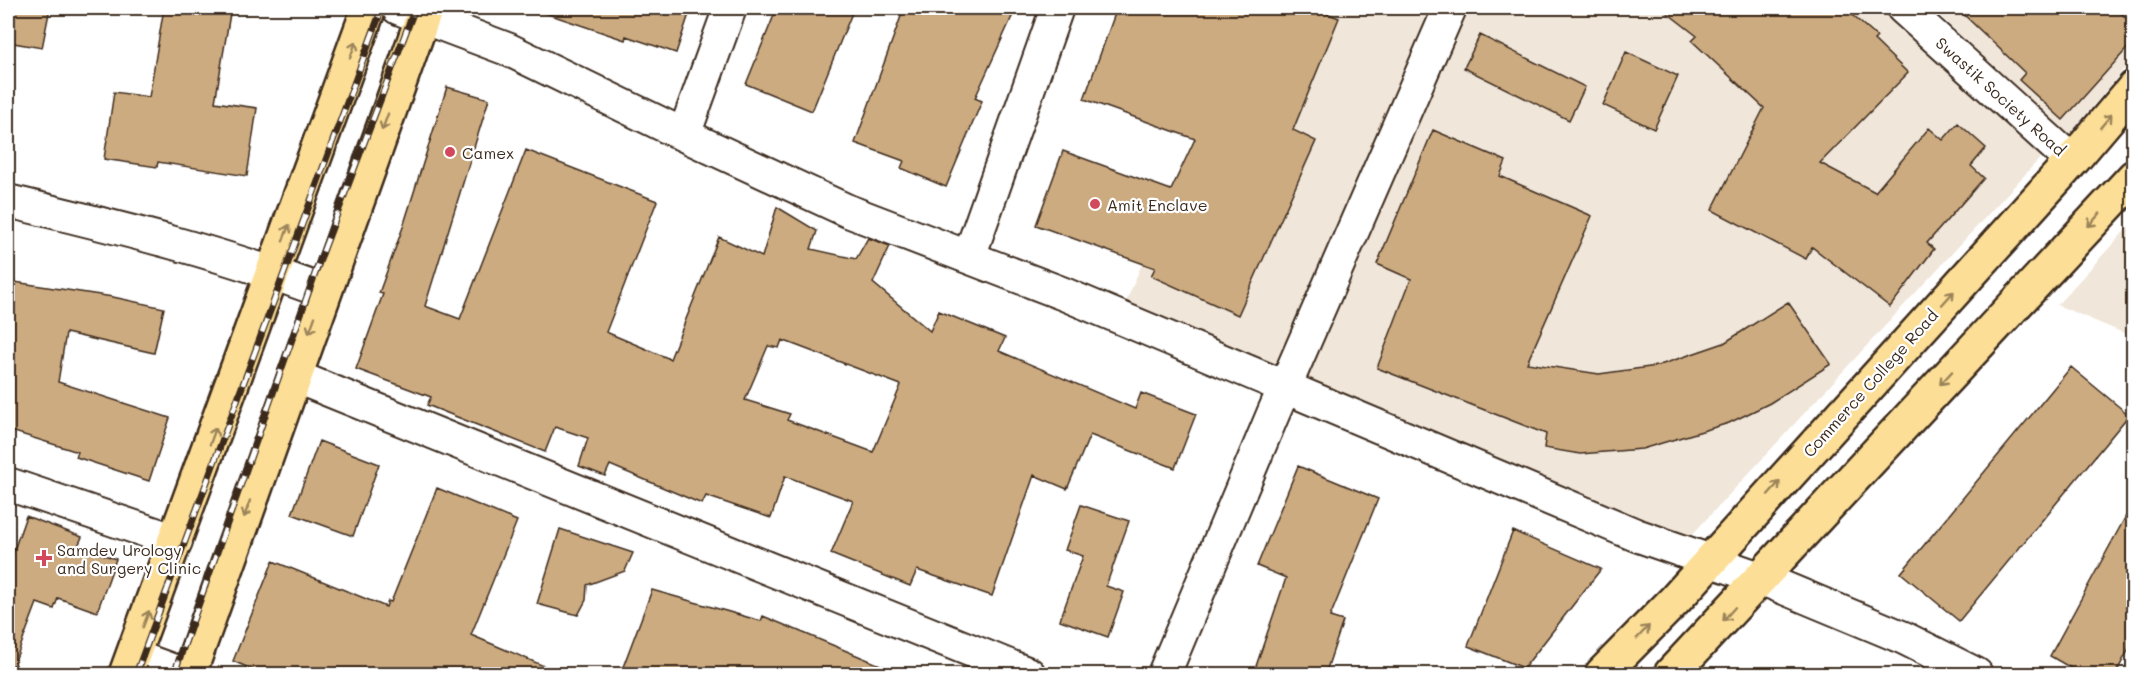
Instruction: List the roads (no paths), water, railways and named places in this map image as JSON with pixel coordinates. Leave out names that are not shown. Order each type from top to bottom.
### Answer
[{"type":"main road","points":[[129,665],[369,8]]},
{"type":"main road","points":[[189,675],[324,292],[416,11]]},
{"type":"main road","name":"Commerce College Road","points":[[1602,675],[2072,161],[2133,88]]},
{"type":"main road","points":[[1671,675],[2133,177]]},
{"type":"street","points":[[684,135],[730,8]]},
{"type":"street","points":[[969,257],[1057,8]]},
{"type":"street","points":[[1164,675],[1450,8]]},
{"type":"street","name":"Swastik Society Road","points":[[1904,8],[2072,161]]},
{"type":"street","points":[[416,11],[507,49],[848,211],[969,257],[1286,387],[1636,535],[1760,578],[1904,638],[1976,675]]},
{"type":"street","points":[[8,201],[162,239],[272,272],[324,292]]},
{"type":"street","points":[[294,376],[1029,675]]},
{"type":"street","points":[[8,484],[176,541]]},
{"type":"street","points":[[129,665],[182,675]]},
{"type":"railway","points":[[136,674],[382,8]]},
{"type":"railway","points":[[174,674],[322,254],[415,8]]},
{"type":"place","name":"Camex","points":[[450,152]]},
{"type":"place","name":"Amit Enclave","points":[[1095,204]]},
{"type":"place","name":"Samdev Urology and Surgery Clinic","points":[[44,558]]}]
